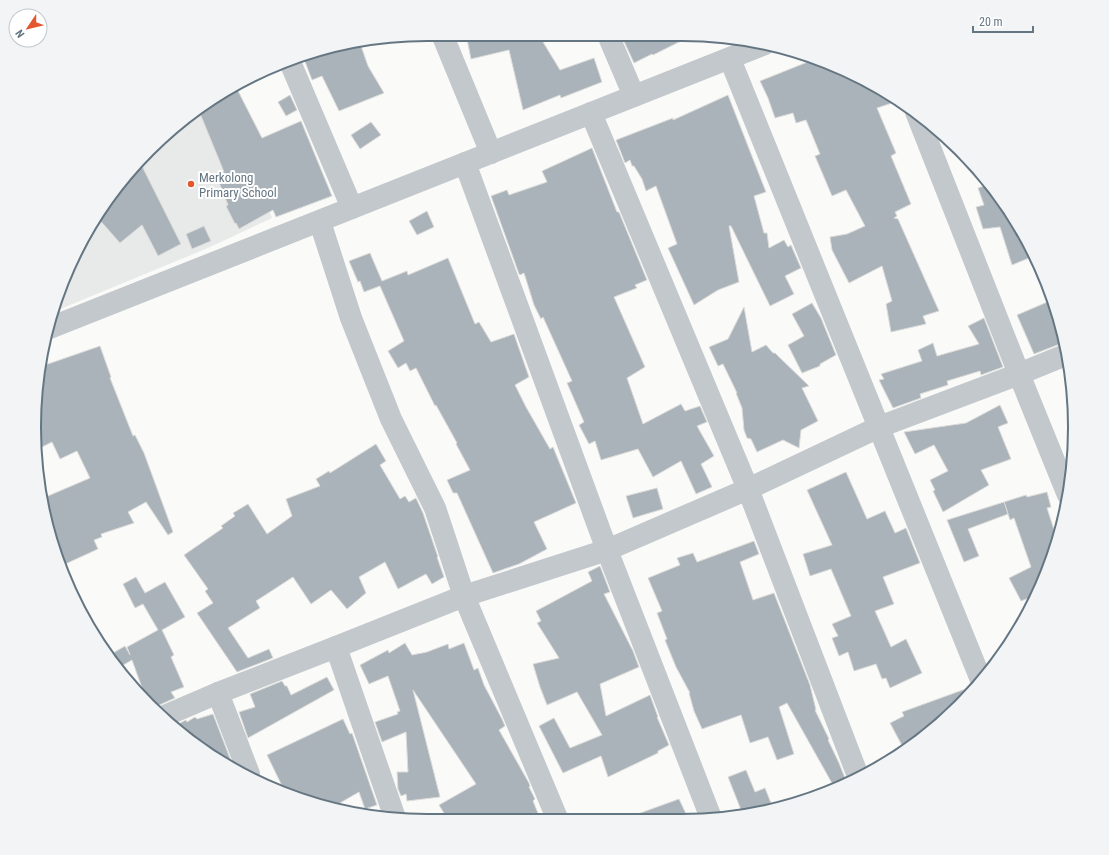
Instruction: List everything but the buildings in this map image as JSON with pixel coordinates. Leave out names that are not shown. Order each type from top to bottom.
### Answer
[{"type":"street","points":[[445,41],[491,153]]},
{"type":"street","points":[[611,41],[634,96]]},
{"type":"street","points":[[54,326],[756,48]]},
{"type":"street","points":[[730,59],[979,674]]},
{"type":"street","points":[[292,66],[352,208]]},
{"type":"street","points":[[591,113],[748,490],[856,772]]},
{"type":"street","points":[[921,124],[1064,485]]},
{"type":"street","points":[[465,163],[607,550],[709,813]]},
{"type":"street","points":[[320,222],[351,318],[391,419],[435,508],[464,596],[556,814]]},
{"type":"street","points":[[168,714],[464,596],[607,550],[748,490],[879,427],[1062,357]]},
{"type":"street","points":[[336,647],[393,812]]},
{"type":"street","points":[[218,693],[247,769]]},
{"type":"shaded area","name":"Merkolong Primary School","points":[[225,98],[272,218],[208,248],[60,309],[70,280],[81,257],[93,234],[121,192],[154,154],[192,121]]},
{"type":"place","name":"Merkolong Primary School","points":[[191,184]]}]
